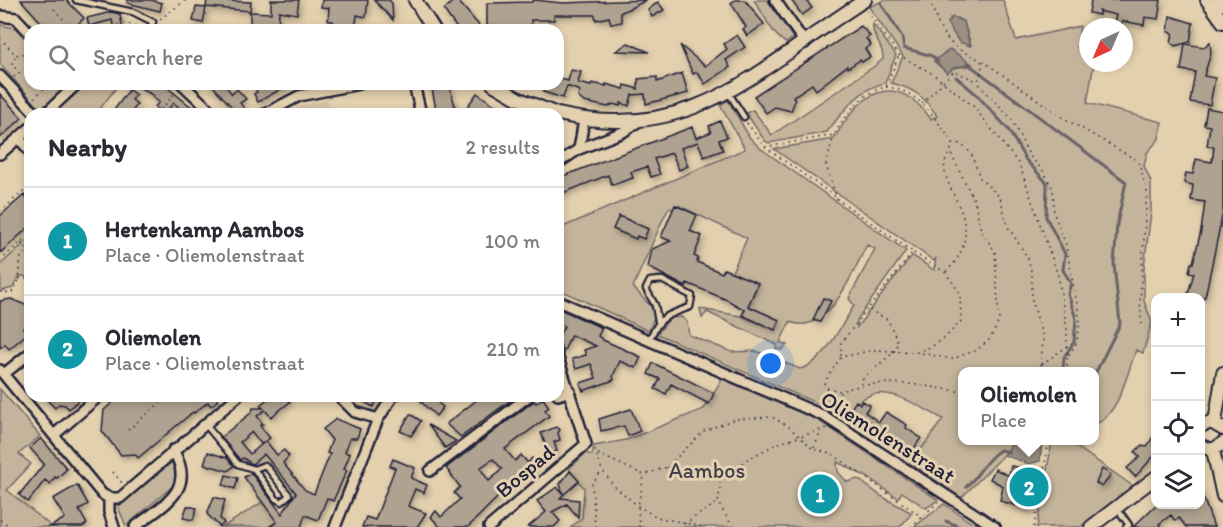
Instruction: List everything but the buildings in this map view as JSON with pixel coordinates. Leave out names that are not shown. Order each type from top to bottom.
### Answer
[{"type":"street","points":[[415,0],[430,24]]},
{"type":"street","points":[[775,0],[805,43]]},
{"type":"street","points":[[1207,0],[1223,22]]},
{"type":"street","points":[[1220,0],[1223,4]]},
{"type":"street","points":[[564,116],[584,120],[639,121],[668,117],[699,107],[728,92],[805,43],[863,1]]},
{"type":"street","points":[[0,16],[16,18],[24,27]]},
{"type":"street","points":[[0,76],[31,108]]},
{"type":"street","points":[[51,108],[71,90]]},
{"type":"street","points":[[188,90],[208,108]]},
{"type":"street","points":[[276,108],[299,96],[329,90]]},
{"type":"street","points":[[415,90],[420,108]]},
{"type":"street","points":[[503,90],[542,108]]},
{"type":"street","points":[[579,149],[584,120]]},
{"type":"street","points":[[564,159],[579,149],[623,132],[639,121]]},
{"type":"street","points":[[0,154],[24,133]]},
{"type":"street","points":[[18,138],[24,145]]},
{"type":"street","name":"Oliemolenstraat","points":[[564,304],[832,421],[995,527]]},
{"type":"street","points":[[24,357],[2,372],[24,399]]},
{"type":"street","points":[[1219,426],[1223,373]]},
{"type":"street","points":[[564,374],[570,391],[564,393]]},
{"type":"street","name":"Bospad","points":[[489,527],[586,444],[570,391]]},
{"type":"street","points":[[27,402],[102,494],[109,498],[120,498],[230,402]]},
{"type":"street","points":[[54,435],[92,402]]},
{"type":"street","points":[[345,402],[356,412],[378,419]]},
{"type":"street","points":[[334,527],[378,419],[389,402]]},
{"type":"street","points":[[430,471],[521,402]]},
{"type":"street","points":[[1212,447],[1223,496]]},
{"type":"street","points":[[135,527],[175,495],[183,481],[179,459],[174,450]]},
{"type":"street","points":[[1091,527],[1151,480]]},
{"type":"street","points":[[1103,527],[1151,490]]},
{"type":"street","points":[[109,498],[109,512],[114,527]]},
{"type":"lane","points":[[76,0],[133,12],[153,22]]},
{"type":"lane","points":[[728,92],[744,117]]},
{"type":"lane","points":[[649,340],[658,321],[672,312],[690,307],[692,296],[662,280],[650,281],[646,288],[655,305],[658,321]]},
{"type":"lane","points":[[205,424],[238,464],[254,469],[276,499],[282,502],[286,499],[289,495],[286,490],[265,465],[254,469]]},
{"type":"lane","points":[[1120,513],[1129,525],[1126,527]]},
{"type":"path","points":[[153,22],[186,0]]},
{"type":"path","points":[[930,0],[936,19],[949,42],[961,52],[981,60],[1062,117],[1138,161],[1147,190],[1140,301],[1142,326]]},
{"type":"path","points":[[863,1],[899,55],[942,82],[973,106],[1019,164],[1058,275],[1067,330],[1065,348],[1068,356]]},
{"type":"path","points":[[54,9],[68,24]]},
{"type":"path","points":[[0,38],[16,55]]},
{"type":"path","points":[[16,55],[24,53]]},
{"type":"path","points":[[7,84],[19,74],[12,64],[16,55]]},
{"type":"path","points":[[886,87],[899,55]]},
{"type":"path","points":[[978,81],[982,69],[981,60]]},
{"type":"path","points":[[922,103],[953,72],[978,81],[1011,118],[1029,155],[1044,172],[1053,189],[1054,214],[1066,245],[1080,321],[1077,342],[1068,356],[1067,367]]},
{"type":"path","points":[[837,198],[826,165],[834,135],[853,106],[866,95],[886,87],[906,92],[922,103],[953,143],[961,144],[971,153],[980,178],[1000,196],[1008,227],[1028,258],[1032,275],[1032,300],[1043,338],[1040,367]]},
{"type":"path","points":[[27,104],[42,90]]},
{"type":"path","points":[[162,108],[177,90]]},
{"type":"path","points":[[744,117],[765,147],[946,273],[960,293],[961,321],[949,335],[931,348],[916,352]]},
{"type":"path","points":[[765,147],[834,135]]},
{"type":"path","points":[[946,273],[956,263],[966,242],[964,216],[943,171],[945,159],[953,143]]},
{"type":"path","points":[[841,357],[874,350],[916,352],[952,359],[977,350],[990,339],[999,321],[995,250],[981,231],[975,202],[950,152]]},
{"type":"path","points":[[0,212],[24,190]]},
{"type":"path","points":[[0,261],[24,239]]},
{"type":"path","points":[[21,242],[24,245]]},
{"type":"path","points":[[913,252],[841,343],[841,357],[824,383],[826,388],[841,391],[861,384],[882,381],[958,391]]},
{"type":"path","points":[[0,292],[11,293],[19,279],[20,259],[24,255]]},
{"type":"path","points":[[19,279],[24,279]]},
{"type":"path","points":[[861,384],[862,380],[894,352],[898,342],[888,320],[868,309]]},
{"type":"path","points":[[1041,364],[1065,348]]},
{"type":"path","points":[[733,527],[718,503],[721,482],[756,455],[776,444],[800,439],[829,426],[832,421],[833,404],[841,391]]},
{"type":"path","points":[[128,430],[161,402]]},
{"type":"path","points":[[598,454],[644,475],[668,467],[704,431],[735,419],[772,417],[789,426],[813,449],[832,454],[922,517]]},
{"type":"path","points":[[813,449],[821,431]]},
{"type":"path","points":[[1034,527],[1048,445]]},
{"type":"path","points":[[595,450],[602,470],[614,486],[638,506],[657,517],[704,527]]},
{"type":"path","points":[[668,467],[721,482]]},
{"type":"path","points":[[595,527],[592,484],[602,470]]},
{"type":"path","points":[[113,472],[128,491]]},
{"type":"path","points":[[639,527],[638,506],[644,475]]},
{"type":"path","points":[[679,527],[689,524],[718,503]]},
{"type":"path","points":[[911,527],[935,506]]},
{"type":"path","points":[[0,520],[12,527]]},
{"type":"shaded area","points":[[953,17],[964,22],[970,46],[959,42],[947,23]]},
{"type":"shaded area","points":[[950,49],[972,64],[953,68],[948,73],[934,61]]},
{"type":"shaded area","points":[[327,99],[331,108],[293,108]]},
{"type":"shaded area","points":[[1011,445],[1042,445],[1040,461],[1029,464],[1004,455]]},
{"type":"green space","points":[[754,0],[768,0],[793,38],[786,43],[780,39]]},
{"type":"green space","points":[[884,0],[1003,0],[1016,40],[1079,26],[1077,47],[1079,48],[1079,72],[1092,72],[1087,103],[1162,122],[1159,139],[1147,153],[1144,166],[1151,182],[1151,213],[1144,267],[1144,301],[1151,325],[1143,353],[1136,350],[1117,402],[1099,422],[1099,367],[958,367],[958,445],[1012,445],[961,498],[911,463],[943,419],[907,400],[886,394],[868,396],[841,416],[823,406],[657,334],[670,318],[682,317],[687,322],[689,335],[732,352],[756,351],[800,369],[809,366],[824,352],[854,306],[849,298],[875,249],[867,245],[847,284],[828,311],[817,320],[804,324],[790,322],[780,342],[787,345],[782,350],[776,349],[777,345],[707,312],[702,318],[700,309],[741,316],[776,330],[780,321],[748,306],[758,284],[732,272],[747,238],[677,205],[674,210],[669,208],[664,217],[633,287],[656,312],[649,331],[564,292],[564,226],[745,149],[720,105],[728,100],[750,138],[760,148],[906,251],[857,320],[857,327],[910,258],[913,256],[934,270],[936,258],[934,261],[774,149],[834,139],[854,110],[866,99],[878,93],[890,91],[903,94],[917,103],[931,119],[937,116],[918,94],[891,83],[903,56],[869,7]],"holes":[[[950,18],[957,18],[964,22],[971,45],[959,42]],[[950,49],[969,66],[953,68],[947,73],[934,61]]]},
{"type":"green space","points":[[873,24],[896,55],[885,83],[859,96],[845,109],[827,132],[769,143],[765,141],[746,113],[753,110],[772,135],[876,65],[883,59],[883,54],[874,33]]},
{"type":"green space","points":[[0,25],[15,28],[24,38],[24,90],[65,90],[43,108],[39,108],[0,64]]},
{"type":"green space","points":[[80,90],[114,90],[101,108],[60,108]]},
{"type":"green space","points":[[24,243],[24,276],[17,279],[13,288],[1,291],[0,265]]},
{"type":"green space","name":"Aambos","points":[[723,377],[804,411],[938,500],[926,508],[902,492],[898,498],[867,477],[837,462],[838,472],[847,482],[858,479],[881,496],[912,513],[900,527],[571,527],[582,518],[584,488],[569,469],[586,453],[592,455],[594,446],[626,440],[704,409]]},
{"type":"green space","points":[[0,389],[40,436],[19,454],[31,464],[7,490],[52,527],[0,527]]},
{"type":"green space","points":[[1051,445],[1074,445],[1133,486],[1080,527],[1037,527]]},
{"type":"green space","points":[[172,462],[177,478],[175,484],[126,526],[118,507]]},
{"type":"green space","points":[[264,501],[277,522],[268,527],[223,527]]},
{"type":"green space","points":[[944,504],[978,527],[914,527]]},
{"type":"waterway","points":[[881,3],[902,37],[904,48],[932,56],[938,62]]},
{"type":"waterway","points":[[967,63],[1126,182],[1117,224],[1114,264],[1120,324],[1098,367]]},
{"type":"waterway","points":[[956,77],[976,94],[1008,129],[1026,160],[1047,183],[1046,217],[1065,254],[1063,270],[1071,283],[1068,294],[1076,319],[1074,342],[1064,357],[1063,367]]},
{"type":"waterway","points":[[966,487],[994,454],[1000,450],[1009,452]]},
{"type":"waterway","points":[[946,521],[960,527]]},
{"type":"place","name":"Oliemolen","points":[[1029,487]]},
{"type":"place","name":"Hertenkamp Aambos","points":[[820,494]]}]
